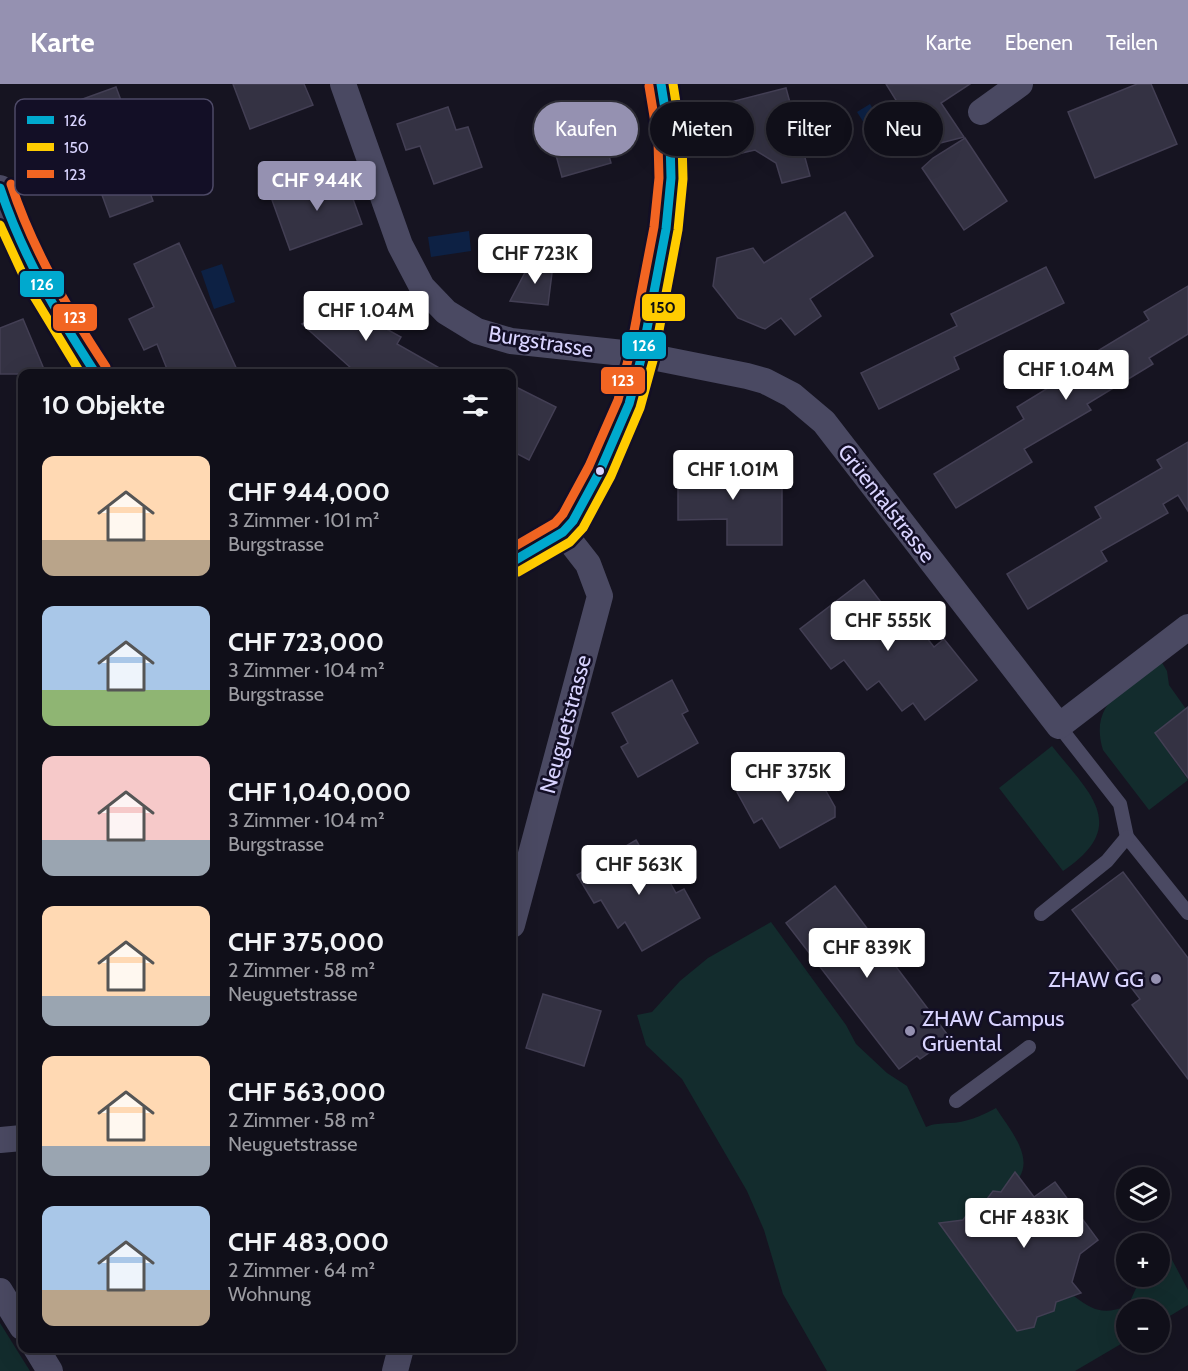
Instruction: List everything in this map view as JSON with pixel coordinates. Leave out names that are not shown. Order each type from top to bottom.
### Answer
[{"type":"street","name":"Burgstrasse","points":[[343,84],[400,245],[422,287],[446,312],[477,331],[511,341],[642,355]]},
{"type":"street","points":[[516,560],[563,532],[580,508],[609,453],[629,404],[642,355],[666,229],[671,178],[670,140],[661,84]]},
{"type":"street","points":[[981,112],[1020,84]]},
{"type":"street","points":[[0,188],[15,230],[53,309],[93,369]]},
{"type":"street","name":"Grüentalstrasse","points":[[642,355],[765,381],[792,395],[824,422],[1059,726]]},
{"type":"street","name":"Neuguetstrasse","points":[[516,910],[600,596],[588,564],[563,532]]},
{"type":"street","points":[[1059,726],[1188,627]]},
{"type":"street","points":[[0,1140],[18,1138]]},
{"type":"street","points":[[0,1291],[18,1320]]},
{"type":"street","points":[[39,1353],[50,1371]]},
{"type":"street","points":[[395,1371],[399,1353]]},
{"type":"lane","points":[[1059,726],[1120,804],[1128,837],[1188,913]]},
{"type":"lane","points":[[1041,914],[1107,861],[1128,837]]},
{"type":"lane","points":[[956,1101],[1029,1047]]},
{"type":"green space","points":[[1161,661],[1167,671],[1169,685],[1186,709],[1155,733],[1188,780],[1149,810],[1103,750],[1100,733],[1101,719],[1106,707],[1124,687]]},
{"type":"green space","points":[[1052,746],[1090,794],[1097,809],[1099,824],[1095,839],[1084,854],[1063,871],[999,788]]},
{"type":"green space","points":[[771,922],[846,1025],[856,1044],[887,1073],[907,1086],[926,1127],[967,1120],[996,1108],[1018,1142],[1023,1169],[1019,1178],[1011,1179],[1001,1192],[993,1191],[981,1207],[973,1205],[963,1220],[954,1221],[946,1231],[1037,1317],[1054,1311],[1056,1302],[1074,1296],[1099,1310],[1116,1309],[1116,1347],[1075,1371],[827,1371],[783,1294],[764,1230],[747,1191],[682,1079],[646,1045],[637,1015],[652,1012],[680,981],[708,958]]},
{"type":"green space","points":[[1170,1256],[1188,1290],[1188,1305],[1170,1316],[1170,1299],[1131,1299],[1137,1287],[1170,1287]]},
{"type":"green space","points":[[0,1323],[30,1371],[0,1371]]},
{"type":"water","points":[[864,108],[864,123],[857,112]]},
{"type":"water","points":[[469,231],[471,251],[431,257],[428,237]]},
{"type":"water","points":[[222,264],[235,302],[214,309],[201,271]]},
{"type":"building","points":[[233,84],[304,84],[313,105],[250,129]]},
{"type":"building","points":[[886,84],[970,84],[943,102],[897,102]]},
{"type":"building","points":[[1137,84],[1151,84],[1177,144],[1095,178],[1068,112]]},
{"type":"building","points":[[116,87],[120,99],[83,99]]},
{"type":"building","points":[[786,88],[790,102],[766,102],[766,156],[805,156],[810,176],[782,183],[776,163],[754,150],[754,102],[731,102]]},
{"type":"building","points":[[943,106],[964,137],[943,142]]},
{"type":"building","points":[[448,107],[456,130],[468,127],[482,167],[434,184],[420,146],[406,150],[397,124]]},
{"type":"building","points":[[965,138],[1007,201],[964,230],[922,168],[936,156],[943,156],[943,152]]},
{"type":"building","points":[[556,156],[609,156],[611,163],[562,177]]},
{"type":"building","points":[[344,174],[362,224],[290,250],[272,200]]},
{"type":"building","points":[[102,195],[151,195],[153,201],[110,217]]},
{"type":"building","points":[[845,212],[873,256],[810,299],[821,316],[795,335],[781,318],[765,329],[738,318],[713,286],[717,258],[753,248],[764,263]]},
{"type":"building","points":[[179,243],[237,369],[167,369],[157,344],[144,350],[129,319],[154,307],[134,264]]},
{"type":"building","points":[[530,263],[553,265],[548,305],[510,301]]},
{"type":"building","points":[[1046,267],[1064,303],[954,357],[959,369],[879,409],[861,373],[957,326],[951,314]]},
{"type":"building","points":[[1188,286],[1188,334],[1149,358],[1153,364],[1087,404],[1091,410],[1024,449],[1032,462],[956,508],[934,474],[1024,419],[1017,407],[1084,366],[1081,361],[1149,320],[1144,312]]},
{"type":"building","points":[[351,298],[378,312],[372,321],[401,337],[397,344],[441,369],[352,369],[302,324]]},
{"type":"building","points":[[23,319],[44,369],[18,369],[18,374],[0,374],[0,328]]},
{"type":"building","points":[[516,387],[556,407],[529,460],[516,453]]},
{"type":"building","points":[[1188,442],[1188,511],[1178,495],[1163,504],[1168,513],[1101,551],[1107,561],[1028,609],[1007,574],[1101,518],[1095,507],[1162,468],[1157,460]]},
{"type":"building","points":[[678,463],[738,463],[738,474],[782,474],[782,545],[727,545],[727,519],[678,520]]},
{"type":"building","points":[[864,580],[893,618],[904,609],[934,647],[944,639],[977,680],[925,720],[913,703],[902,711],[879,681],[867,690],[844,660],[831,669],[800,629]]},
{"type":"building","points":[[672,680],[688,711],[682,714],[698,743],[638,777],[621,747],[628,743],[612,713]]},
{"type":"building","points":[[1188,707],[1188,778],[1155,733]]},
{"type":"building","points":[[797,759],[814,789],[822,784],[835,807],[835,817],[780,848],[762,818],[754,823],[737,792]]},
{"type":"building","points":[[636,840],[653,869],[660,865],[676,893],[684,889],[700,918],[642,951],[625,922],[618,928],[601,900],[594,903],[577,875]]},
{"type":"building","name":"ZHAW GG","points":[[1123,872],[1188,958],[1188,1079],[1132,1005],[1140,999],[1072,910]]},
{"type":"building","points":[[835,886],[950,1038],[920,1059],[917,1056],[899,1069],[786,923]]},
{"type":"building","points":[[543,994],[601,1011],[584,1066],[526,1048]]},
{"type":"building","points":[[1015,1172],[1034,1197],[1055,1182],[1098,1240],[1080,1254],[1072,1282],[1081,1293],[1056,1302],[1054,1311],[1037,1317],[1034,1327],[1017,1331],[939,1223],[963,1220],[974,1205],[981,1207],[993,1191],[1001,1192]]},
{"type":"transit line","name":"126","points":[[516,560],[563,532],[573,521],[600,471],[629,404],[642,355],[666,229],[671,178],[670,140],[661,84]]},
{"type":"transit line","name":"150","points":[[518,572],[570,542],[583,528],[611,476],[640,408],[654,357],[678,230],[683,179],[682,140],[673,84]]},
{"type":"transit line","name":"123","points":[[516,546],[555,523],[563,514],[589,466],[618,400],[630,352],[654,227],[659,178],[658,141],[649,86]]},
{"type":"transit line","name":"123","points":[[11,184],[30,233],[52,279],[106,367]]},
{"type":"transit line","name":"126","points":[[0,188],[19,237],[42,284],[93,369]]},
{"type":"transit line","name":"150","points":[[0,225],[30,290],[78,369]]},
{"type":"place","name":"ZHAW GG","points":[[1156,979]]},
{"type":"place","name":"ZHAW Campus Grüental","points":[[910,1031]]}]
